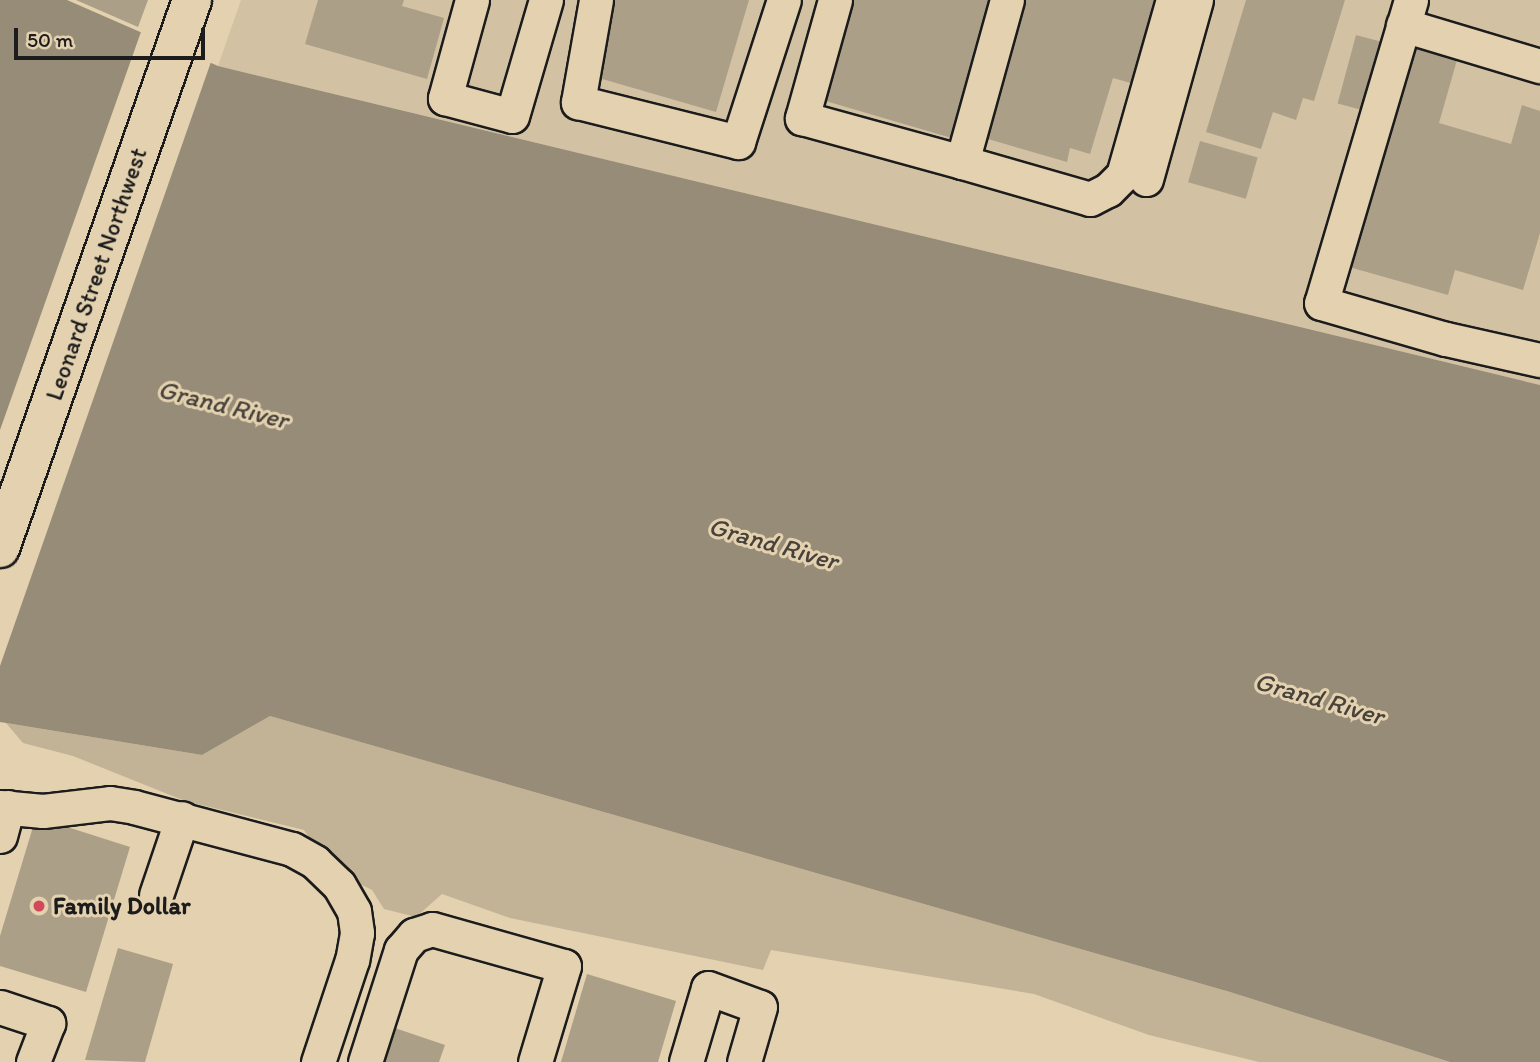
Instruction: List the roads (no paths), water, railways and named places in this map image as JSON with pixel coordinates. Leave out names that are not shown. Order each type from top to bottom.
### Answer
[{"type":"main road","name":"Leonard Street Northwest","points":[[0,548],[192,0]]},
{"type":"lane","points":[[472,0],[445,98],[512,116],[545,0]]},
{"type":"lane","points":[[596,0],[578,102],[738,142],[784,0]]},
{"type":"lane","points":[[835,0],[802,118],[1090,199],[1108,190],[1123,175],[1172,0]]},
{"type":"lane","points":[[962,162],[1007,0]]},
{"type":"lane","points":[[1146,180],[1196,0]]},
{"type":"lane","points":[[1540,66],[1407,13],[1321,303],[1446,339],[1540,360]]},
{"type":"lane","points":[[3,817],[110,803],[182,818],[292,849],[315,862],[339,886],[354,911],[357,933],[352,960],[318,1062]]},
{"type":"lane","points":[[156,895],[182,818]]},
{"type":"lane","points":[[365,1062],[401,950],[414,935],[432,929],[564,966],[535,1062]]},
{"type":"lane","points":[[686,1062],[708,988],[761,1007],[744,1062]]},
{"type":"lane","points":[[0,1007],[48,1023],[33,1062]]},
{"type":"water","name":"Grand River","points":[[0,0],[67,0],[218,66],[1540,385],[1540,1062],[1450,1062],[1230,992],[270,716],[202,755],[0,722]]},
{"type":"place","name":"Family Dollar","points":[[39,906]]}]
